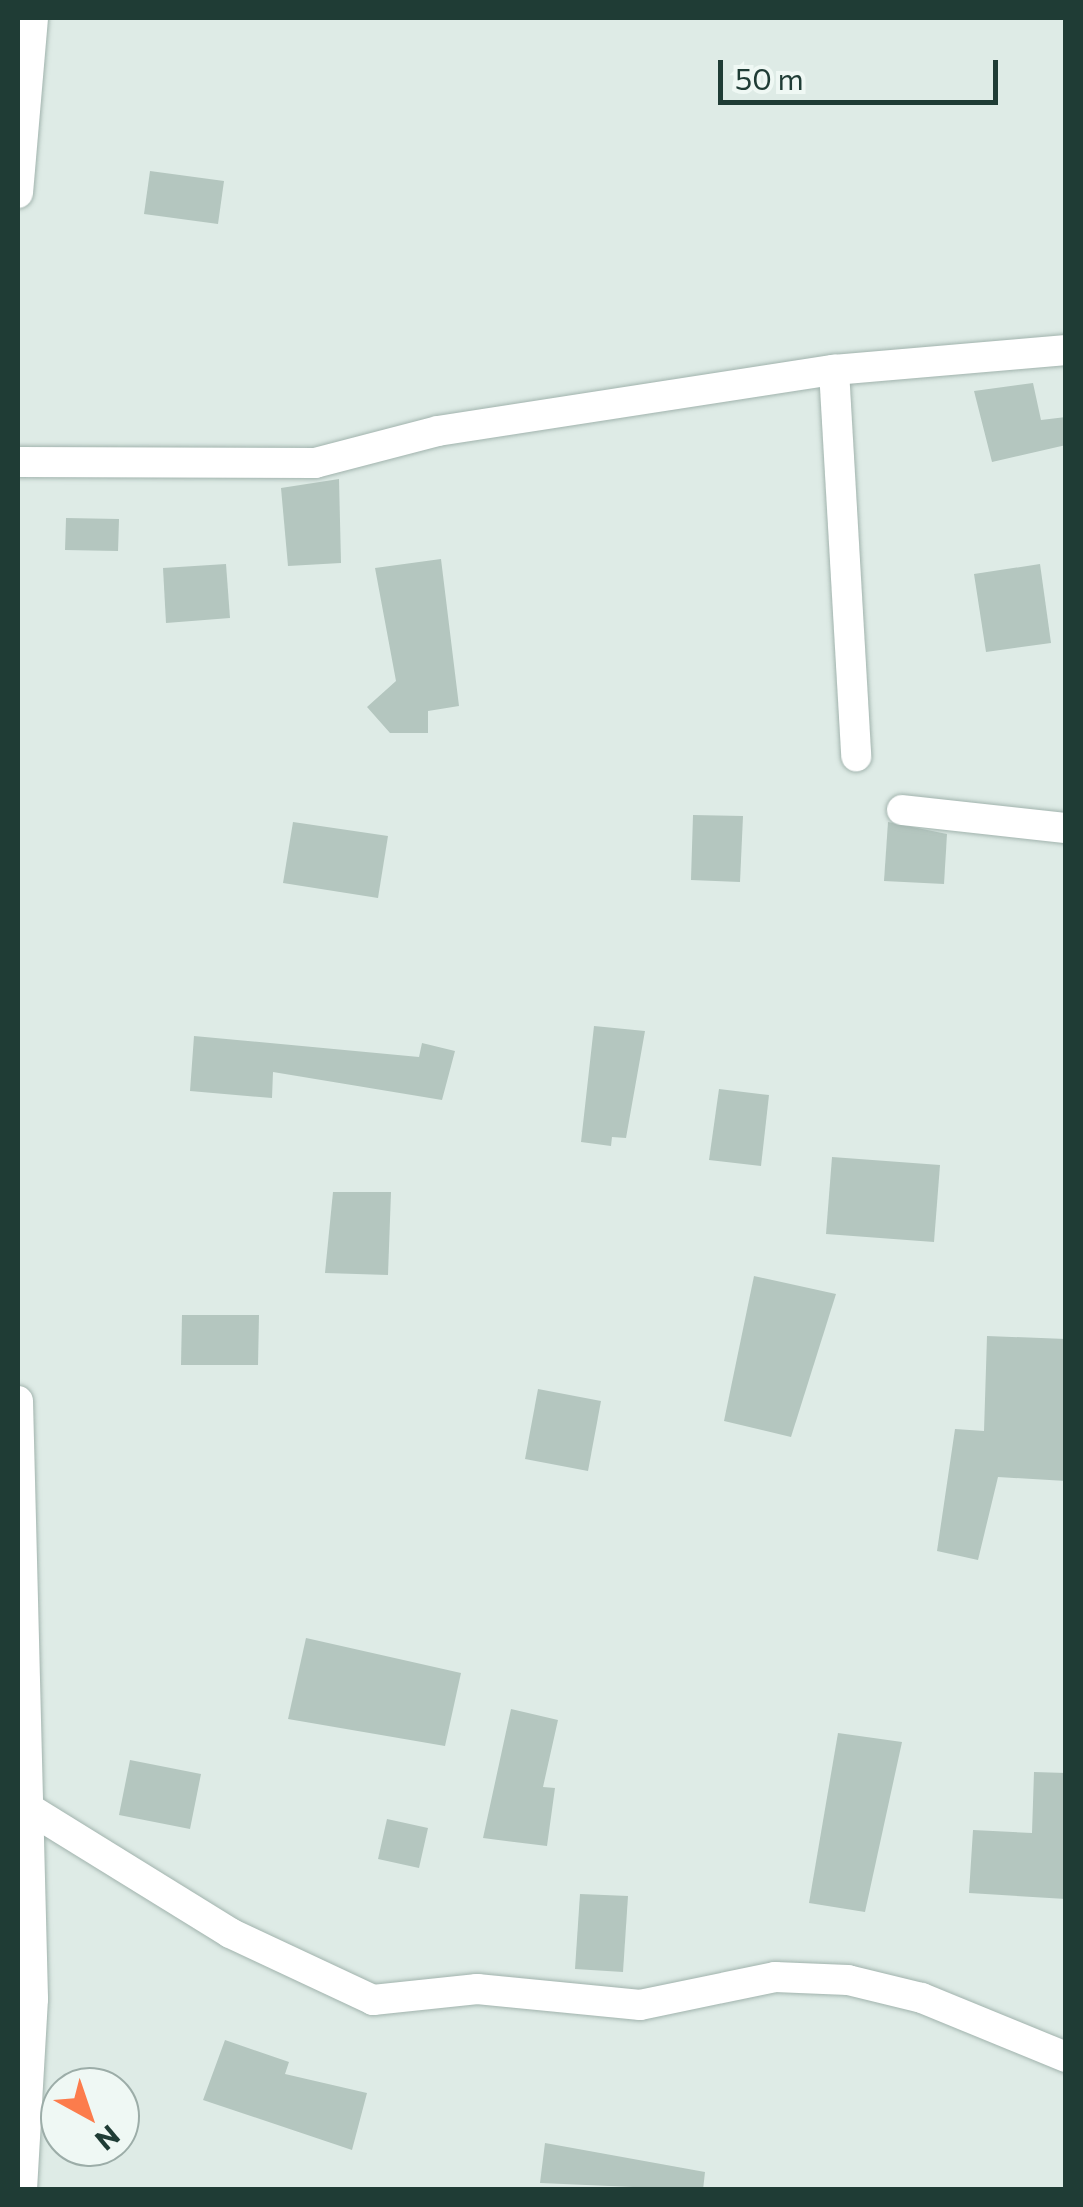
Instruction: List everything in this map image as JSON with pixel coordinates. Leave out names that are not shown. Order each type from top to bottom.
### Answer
[{"type":"street","points":[[18,193],[33,18]]},
{"type":"street","points":[[18,462],[316,462],[438,431],[834,370],[1066,350]]},
{"type":"street","points":[[834,370],[856,756]]},
{"type":"street","points":[[902,810],[1066,828]]},
{"type":"street","points":[[18,1400],[33,2000],[22,2190]]},
{"type":"street","points":[[28,1808],[230,1933],[373,2000],[477,1989],[640,2005],[775,1976],[848,1980],[922,1998],[1066,2058]]},
{"type":"building","points":[[150,171],[224,181],[218,224],[144,214]]},
{"type":"building","points":[[1033,383],[1041,420],[1066,417],[1066,445],[992,462],[974,391]]},
{"type":"building","points":[[339,479],[341,563],[288,566],[281,488]]},
{"type":"building","points":[[66,518],[119,519],[118,551],[65,550]]},
{"type":"building","points":[[441,559],[459,706],[428,711],[428,733],[390,733],[367,707],[396,681],[375,568]]},
{"type":"building","points":[[226,564],[230,618],[166,623],[163,568]]},
{"type":"building","points":[[1040,564],[1051,643],[986,652],[974,574]]},
{"type":"building","points":[[693,815],[743,816],[740,882],[691,880]]},
{"type":"building","points":[[293,822],[388,836],[378,898],[283,883]]},
{"type":"building","points":[[888,822],[947,834],[944,884],[884,881]]},
{"type":"building","points":[[594,1026],[645,1031],[626,1138],[612,1137],[611,1146],[581,1142]]},
{"type":"building","points":[[194,1036],[419,1057],[422,1043],[455,1051],[442,1100],[273,1072],[272,1098],[190,1091]]},
{"type":"building","points":[[719,1089],[769,1095],[761,1166],[709,1160]]},
{"type":"building","points":[[832,1157],[940,1165],[934,1242],[826,1234]]},
{"type":"building","points":[[333,1192],[391,1192],[388,1275],[325,1273]]},
{"type":"building","points":[[754,1276],[836,1294],[791,1437],[724,1421]]},
{"type":"building","points":[[182,1315],[259,1315],[258,1365],[181,1365]]},
{"type":"building","points":[[987,1336],[1066,1339],[1066,1481],[998,1477],[978,1560],[937,1551],[955,1429],[984,1431]]},
{"type":"building","points":[[538,1389],[601,1401],[588,1471],[525,1459]]},
{"type":"building","points":[[306,1638],[461,1673],[445,1746],[288,1719]]},
{"type":"building","points":[[511,1709],[558,1720],[543,1787],[555,1788],[547,1846],[483,1838]]},
{"type":"building","points":[[838,1733],[902,1742],[865,1912],[809,1903]]},
{"type":"building","points":[[130,1760],[201,1774],[190,1829],[119,1815]]},
{"type":"building","points":[[1034,1772],[1066,1773],[1066,1899],[969,1893],[973,1830],[1032,1833]]},
{"type":"building","points":[[387,1819],[428,1828],[419,1868],[378,1859]]},
{"type":"building","points":[[580,1894],[628,1896],[623,1972],[575,1969]]},
{"type":"building","points":[[225,2040],[289,2062],[285,2074],[367,2093],[352,2150],[203,2100]]},
{"type":"building","points":[[545,2143],[705,2172],[703,2190],[540,2183]]}]
